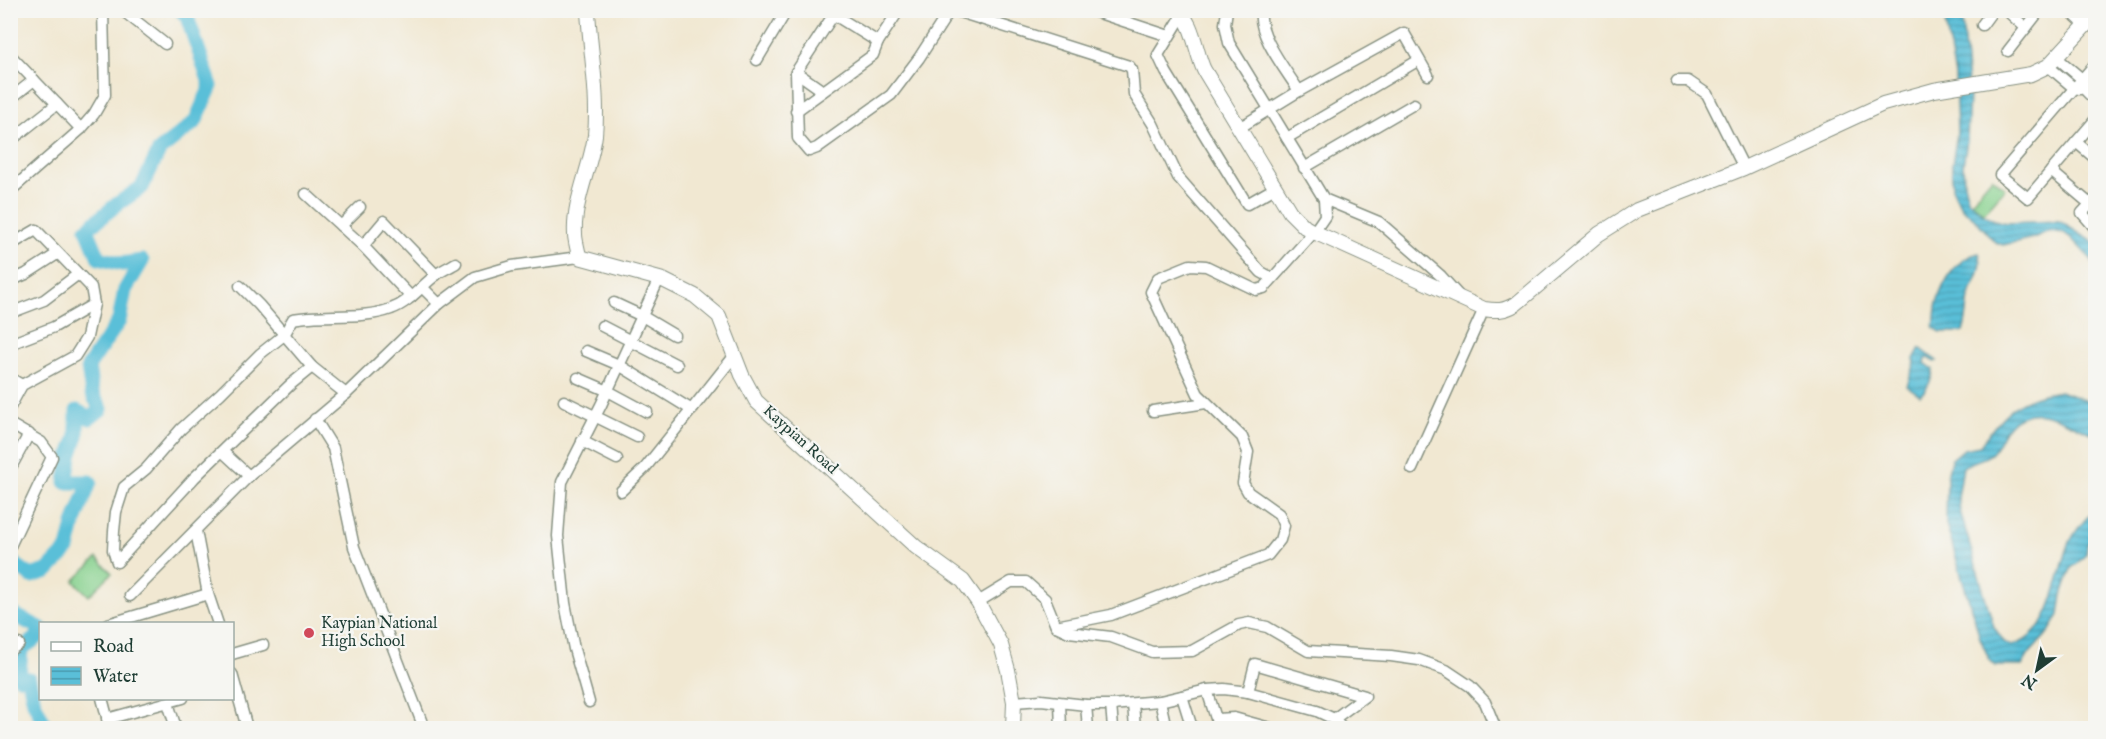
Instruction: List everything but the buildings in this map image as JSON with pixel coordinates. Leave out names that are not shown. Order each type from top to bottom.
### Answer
[{"type":"street","points":[[10,191],[81,129],[94,114],[105,95],[103,10]]},
{"type":"street","points":[[122,10],[165,44]]},
{"type":"street","points":[[130,596],[249,476],[346,394],[439,304],[475,277],[512,266],[579,257],[574,234],[592,152],[596,118],[593,52],[588,10]]},
{"type":"street","points":[[757,60],[787,10]]},
{"type":"street","points":[[796,111],[873,55],[878,42],[899,10]]},
{"type":"street","points":[[878,42],[831,12],[796,72],[798,138],[809,151],[817,148],[891,94],[919,58],[951,10],[1129,66],[1132,70],[1134,94],[1154,124],[1178,177],[1261,272],[1272,278]]},
{"type":"street","points":[[1090,10],[1169,36]]},
{"type":"street","points":[[1056,626],[1111,615],[1268,555],[1280,540],[1284,526],[1279,514],[1248,492],[1243,483],[1248,452],[1242,437],[1198,394],[1151,292],[1158,278],[1190,265],[1206,266],[1256,290],[1264,288],[1314,232],[1325,216],[1324,199],[1229,43],[1225,24],[1227,10]]},
{"type":"street","points":[[1261,10],[1260,19],[1264,35],[1299,91]]},
{"type":"street","points":[[1982,24],[1993,10]]},
{"type":"street","points":[[2006,10],[2026,28]]},
{"type":"street","points":[[2008,51],[2040,10]]},
{"type":"street","points":[[2069,10],[2085,25]]},
{"type":"street","points":[[1182,12],[1158,55],[1162,64],[1247,204],[1275,188]]},
{"type":"street","points":[[1182,12],[1190,27],[1197,57],[1204,70],[1290,212],[1305,227],[1484,309],[1496,311],[1506,310],[1516,304],[1599,234],[1637,210],[1744,168],[1883,104],[1934,90],[2031,74],[2052,61],[2096,14]]},
{"type":"street","points":[[1239,128],[1299,91],[1404,33],[1428,75]]},
{"type":"street","points":[[11,57],[81,129]]},
{"type":"street","points":[[1287,138],[1419,60]]},
{"type":"street","points":[[2052,61],[2096,100]]},
{"type":"street","points":[[2096,63],[2074,80],[2000,175],[2028,198],[2096,119]]},
{"type":"street","points":[[796,72],[823,91]]},
{"type":"street","points":[[10,99],[34,80]]},
{"type":"street","points":[[1677,81],[1688,81],[1707,94],[1744,168]]},
{"type":"street","points":[[10,141],[57,104]]},
{"type":"street","points":[[1304,168],[1414,104]]},
{"type":"street","points":[[2076,142],[2096,159]]},
{"type":"street","points":[[2051,171],[2093,201],[2082,213],[2096,229]]},
{"type":"street","points":[[306,194],[363,246],[411,297]]},
{"type":"street","points":[[1324,199],[1379,222],[1441,276],[1460,298]]},
{"type":"street","points":[[341,226],[360,207]]},
{"type":"street","points":[[363,246],[384,221],[436,275]]},
{"type":"street","points":[[10,245],[36,230],[91,287],[93,304],[87,338],[75,356],[22,385],[10,407]]},
{"type":"street","points":[[10,281],[26,274],[57,254]]},
{"type":"street","name":"Kaypian Road","points":[[579,257],[659,279],[695,296],[719,316],[742,375],[756,401],[916,547],[963,581],[978,602],[1001,645],[1014,702],[1013,729]]},
{"type":"street","points":[[312,367],[259,414],[223,452],[194,478],[117,562],[113,550],[114,531],[116,512],[124,487],[146,469],[181,429],[260,354],[284,335],[293,319],[392,309],[423,288],[436,275],[456,263]]},
{"type":"street","points":[[10,313],[44,300],[77,275]]},
{"type":"street","points":[[589,702],[574,649],[566,603],[558,536],[562,482],[608,391],[659,279]]},
{"type":"street","points":[[240,286],[312,367],[346,394]]},
{"type":"street","points":[[423,288],[439,304]]},
{"type":"street","points":[[614,303],[674,335]]},
{"type":"street","points":[[10,344],[54,327],[93,304]]},
{"type":"street","points":[[1412,469],[1484,309]]},
{"type":"street","points":[[602,326],[677,365]]},
{"type":"street","points":[[586,351],[619,365],[692,410]]},
{"type":"street","points":[[621,491],[645,468],[735,355]]},
{"type":"street","points":[[10,378],[22,385]]},
{"type":"street","points":[[578,378],[647,412]]},
{"type":"street","points":[[564,400],[637,436]]},
{"type":"street","points":[[1153,411],[1206,403]]},
{"type":"street","points":[[315,419],[333,448],[354,547],[424,729]]},
{"type":"street","points":[[10,424],[41,442],[52,457],[10,546]]},
{"type":"street","points":[[10,469],[29,434]]},
{"type":"street","points":[[582,441],[617,459]]},
{"type":"street","points":[[223,452],[249,476]]},
{"type":"street","points":[[196,531],[208,594],[217,622]]},
{"type":"street","points":[[978,602],[1011,582],[1026,582],[1045,598],[1056,626],[1069,632],[1111,638],[1152,652],[1192,651],[1239,625],[1249,623],[1267,627],[1308,651],[1419,660],[1446,670],[1470,686],[1485,702],[1495,727]]},
{"type":"street","points":[[115,622],[208,594]]},
{"type":"street","points":[[234,653],[263,645]]},
{"type":"street","points":[[1248,692],[1255,664],[1365,696],[1334,719]]},
{"type":"street","points":[[234,684],[247,729]]},
{"type":"street","points":[[1014,702],[1041,700],[1060,704],[1133,704],[1224,689],[1248,692],[1317,711],[1334,719],[1344,729]]},
{"type":"street","points":[[1207,690],[1218,724],[1234,718],[1270,729]]},
{"type":"street","points":[[1182,696],[1192,729]]},
{"type":"street","points":[[102,700],[109,724],[179,700]]},
{"type":"street","points":[[1160,701],[1166,729]]},
{"type":"street","points":[[168,703],[176,729]]},
{"type":"street","points":[[1060,704],[1061,729]]},
{"type":"street","points":[[1133,704],[1135,729]]},
{"type":"street","points":[[1086,705],[1088,729]]},
{"type":"street","points":[[1111,705],[1113,729]]},
{"type":"green space","points":[[1992,177],[2005,188],[1984,213],[1971,202]]},
{"type":"green space","points":[[97,558],[112,573],[89,596],[74,581]]},
{"type":"water","points":[[1943,11],[1961,11],[1969,93],[1967,140],[1963,165],[1968,200],[1982,213],[1994,220],[2007,223],[2059,221],[2095,243],[2095,268],[2091,259],[2064,233],[2049,231],[2033,238],[2003,245],[1995,242],[1961,207],[1952,188],[1952,165],[1957,132],[1955,76]]},
{"type":"water","points":[[1979,253],[1981,260],[1979,273],[1969,297],[1963,332],[1941,332],[1934,328],[1936,306],[1943,287],[1957,265]]},
{"type":"water","points":[[1920,348],[1937,361],[1926,359],[1925,363],[1933,369],[1933,372],[1931,380],[1920,395],[1907,386],[1915,363],[1914,359]]},
{"type":"water","points":[[2060,391],[2095,404],[2095,433],[2090,433],[2060,419],[2028,414],[2009,425],[1992,453],[1963,467],[1958,497],[1960,511],[1994,627],[2004,642],[2011,646],[2025,640],[2036,631],[2044,619],[2051,605],[2070,542],[2095,509],[2095,531],[2087,545],[2086,554],[2071,568],[2062,595],[2059,615],[2049,632],[2029,654],[2022,666],[1996,666],[1989,659],[1980,638],[1946,524],[1947,476],[1951,460],[1964,449],[1980,446],[2013,408],[2033,397]]},
{"type":"waterway","points":[[10,567],[13,563],[31,576],[47,571],[68,549],[74,524],[90,482],[66,482],[70,456],[77,436],[77,411],[90,418],[101,409],[92,393],[88,367],[119,321],[125,290],[142,261],[122,264],[99,258],[87,229],[142,187],[159,151],[195,122],[211,86],[187,17],[181,10]]},
{"type":"waterway","points":[[10,613],[39,628]]},
{"type":"waterway","points":[[39,632],[38,637],[21,649],[19,677],[29,679],[34,702],[46,728]]},
{"type":"place","name":"Kaypian National High School","points":[[309,633]]}]
